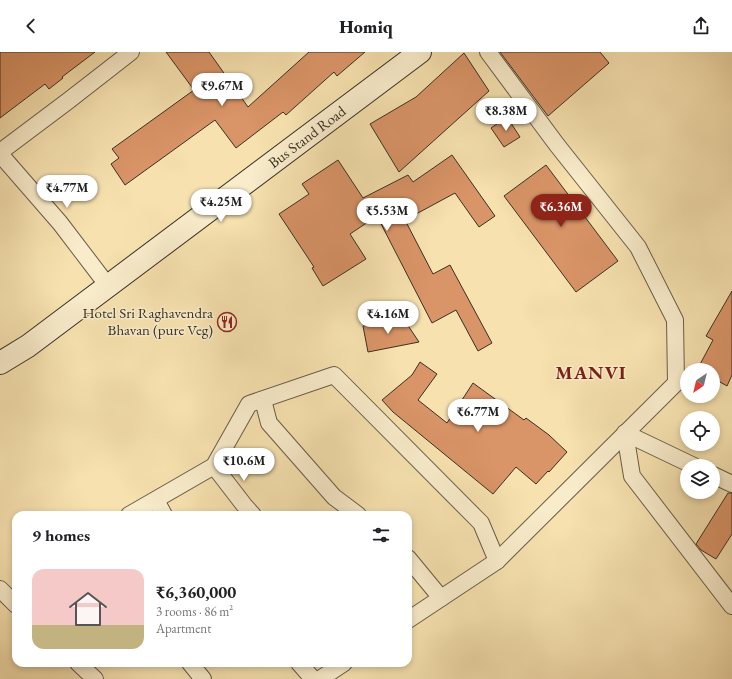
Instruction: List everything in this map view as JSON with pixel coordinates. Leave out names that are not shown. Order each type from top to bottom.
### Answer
[{"type":"main road","name":"Bus Stand Road","points":[[0,363],[28,346],[420,52]]},
{"type":"street","points":[[108,286],[60,223],[0,153],[131,52]]},
{"type":"street","points":[[412,617],[497,561],[676,383],[675,320],[638,247],[557,145],[488,52]]},
{"type":"street","points":[[136,511],[214,466],[249,404],[334,375],[480,523],[497,561]]},
{"type":"street","points":[[263,400],[269,423],[334,497],[353,511]]},
{"type":"street","points":[[625,434],[680,460]]},
{"type":"street","points":[[625,434],[632,476],[732,606]]},
{"type":"street","points":[[214,466],[249,511]]},
{"type":"street","points":[[720,478],[732,484]]},
{"type":"street","points":[[156,500],[162,511]]},
{"type":"street","points":[[412,563],[442,598]]},
{"type":"street","points":[[0,589],[12,601]]},
{"type":"street","points":[[82,667],[95,679]]},
{"type":"street","points":[[193,667],[203,679]]},
{"type":"street","points":[[302,667],[313,679]]},
{"type":"street","points":[[320,679],[338,667]]},
{"type":"building","points":[[0,52],[95,52],[62,77],[63,78],[49,89],[45,84],[0,118]]},
{"type":"building","points":[[166,52],[209,52],[248,107],[309,52],[365,52],[337,76],[334,72],[286,115],[283,112],[236,148],[215,120],[125,185],[111,164],[119,158],[112,149],[194,90]]},
{"type":"building","points":[[500,52],[600,52],[609,63],[548,116]]},
{"type":"building","points":[[464,53],[489,91],[399,172],[370,124],[416,97]]},
{"type":"building","points":[[507,117],[520,137],[504,147],[491,128]]},
{"type":"building","points":[[452,155],[495,216],[479,227],[455,193],[405,220],[433,274],[450,265],[492,343],[478,351],[456,310],[432,323],[377,216],[350,234],[366,259],[323,286],[312,268],[314,267],[279,214],[309,194],[302,184],[338,160],[363,198],[408,175],[413,182]]},
{"type":"building","points":[[546,165],[618,261],[576,292],[504,196]]},
{"type":"building","points":[[732,291],[732,375],[727,386],[720,382],[720,363],[701,363],[713,340],[706,336]]},
{"type":"building","points":[[403,318],[419,342],[368,352],[363,326]]},
{"type":"building","points":[[420,362],[437,374],[418,400],[447,423],[473,383],[524,420],[526,418],[549,435],[567,452],[536,484],[516,467],[493,494],[393,412],[382,400],[412,375]]},
{"type":"building","points":[[728,493],[732,493],[732,534],[716,559],[701,550],[696,544]]},
{"type":"place","name":"Hotel Sri Raghavendra Bhavan (pure Veg)","points":[[227,322]]},
{"type":"district","name":"MANVI","points":[[591,372]]}]
